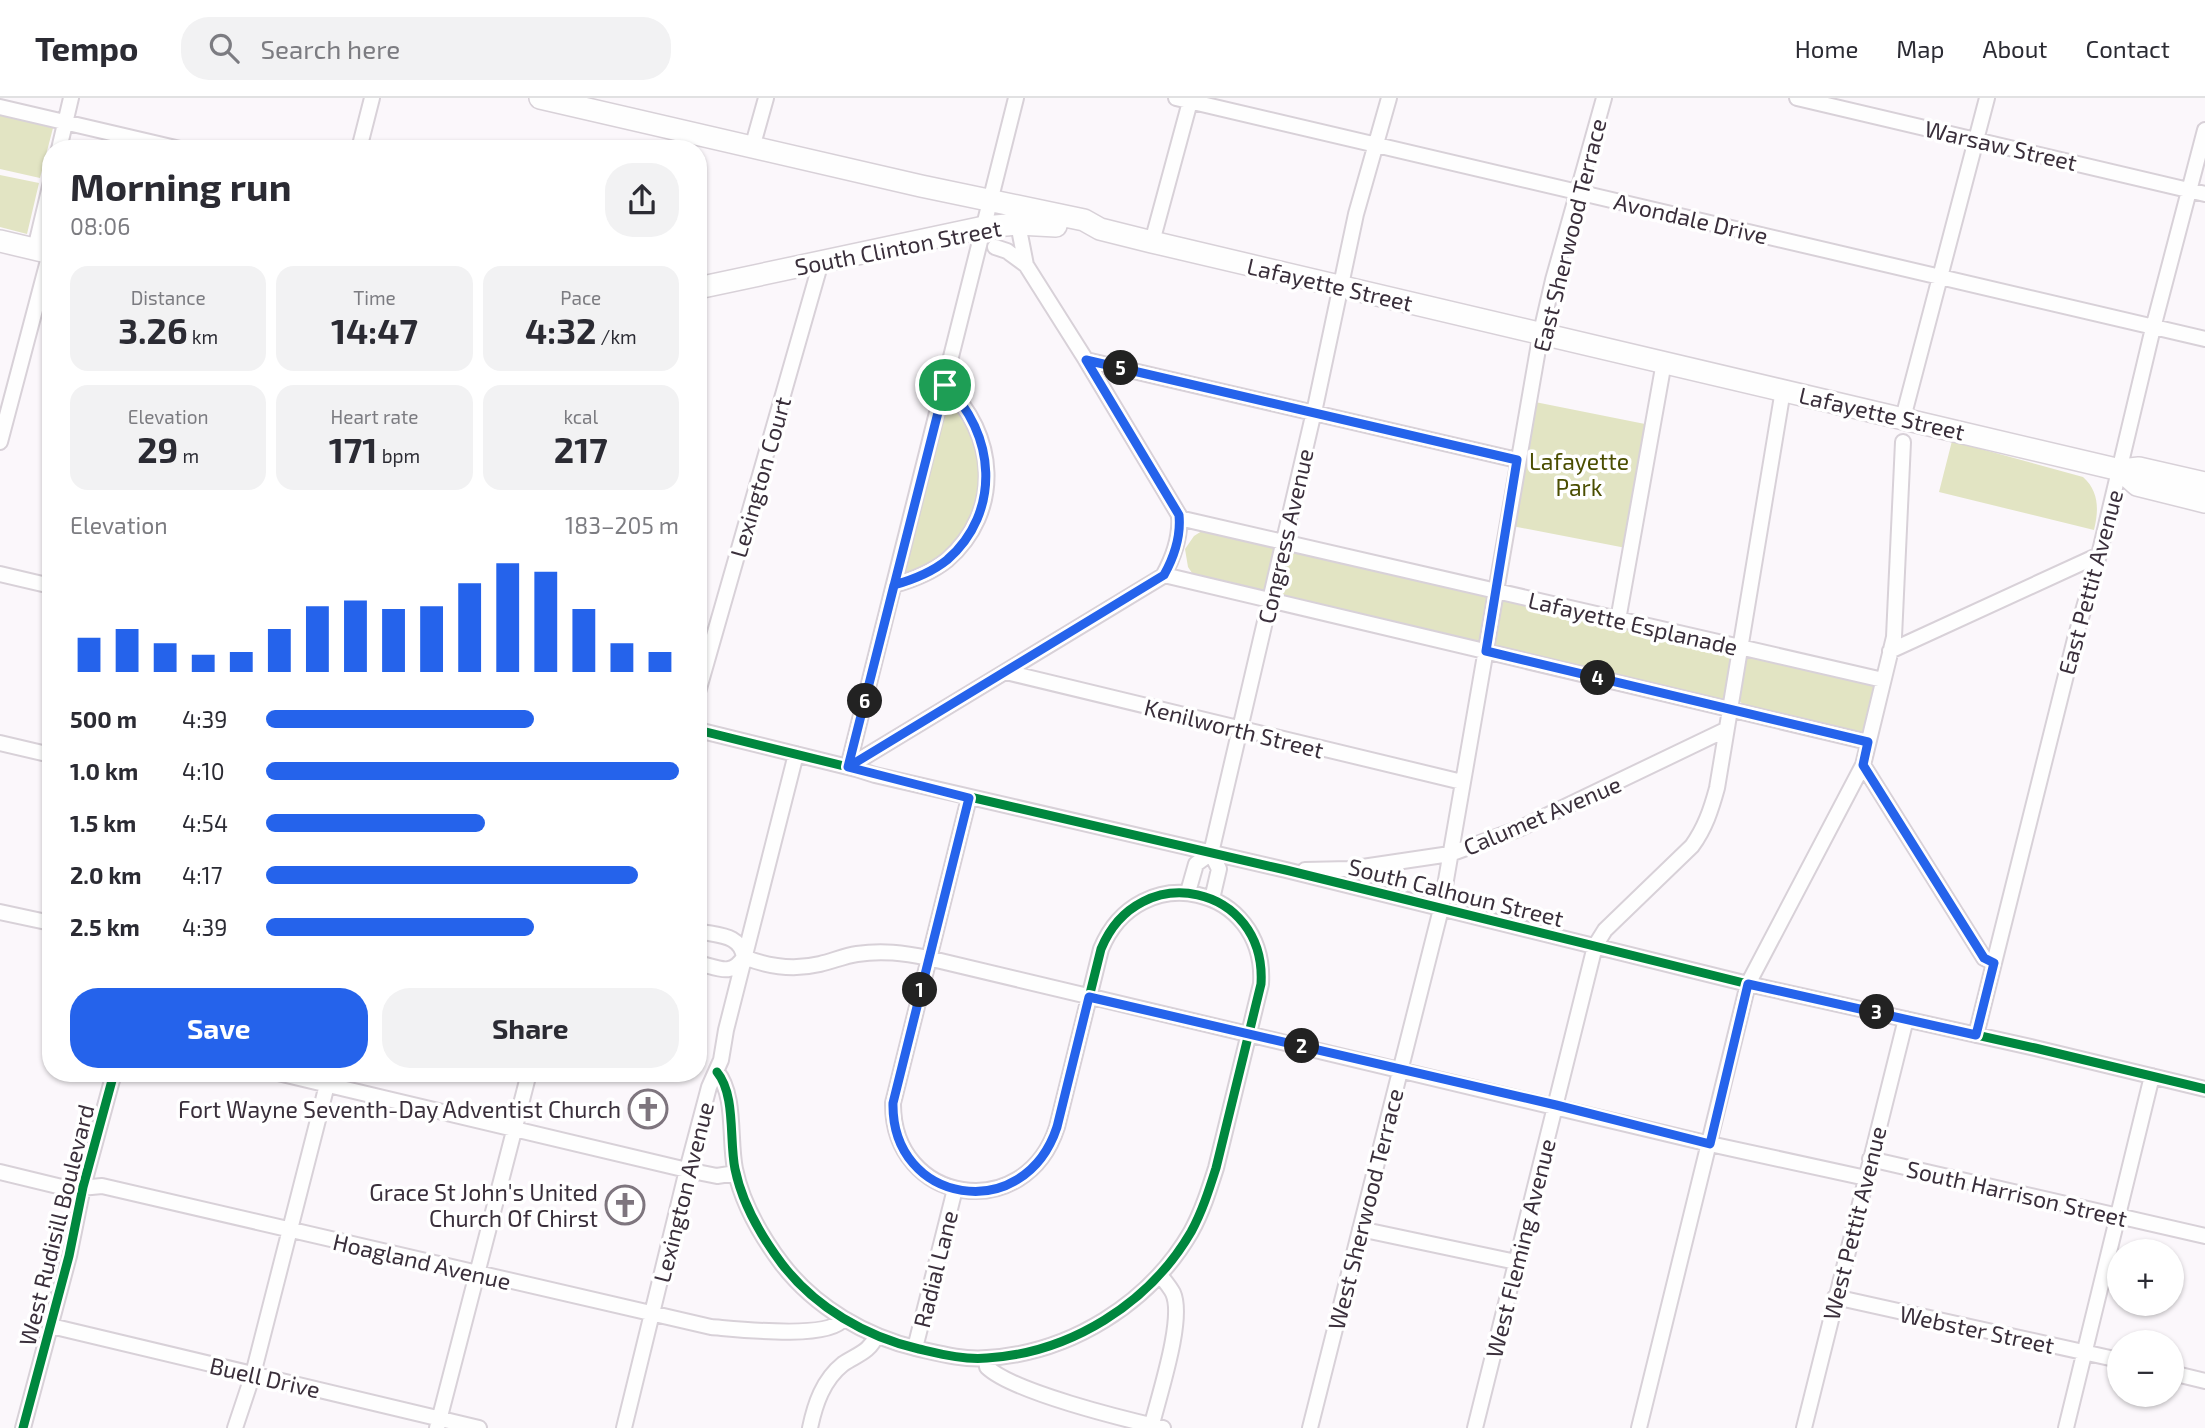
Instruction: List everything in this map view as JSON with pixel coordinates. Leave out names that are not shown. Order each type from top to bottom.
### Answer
[{"type":"highway","name":"Lafayette Street","points":[[540,98],[752,148],[1084,220],[1100,229],[1152,243],[1541,332],[2120,470],[2139,468],[2205,483]]},
{"type":"highway","name":"South Clinton Street","points":[[707,286],[984,227],[1018,224],[1100,229]]},
{"type":"highway","points":[[0,241],[42,251]]},
{"type":"highway","name":"Lafayette Street","points":[[2120,470],[2137,485],[2205,502]]},
{"type":"street","points":[[61,140],[71,98]]},
{"type":"street","points":[[361,140],[372,98]]},
{"type":"street","points":[[752,148],[766,98]]},
{"type":"street","points":[[848,767],[1016,98]]},
{"type":"street","name":"Congress Avenue","points":[[1211,853],[1314,412],[1356,214],[1389,98]]},
{"type":"street","name":"East Sherwood Terrace","points":[[1441,909],[1541,332],[1553,279],[1604,98]]},
{"type":"street","name":"Warsaw Street","points":[[1797,98],[2205,194]]},
{"type":"street","points":[[1903,418],[1987,98]]},
{"type":"street","points":[[1152,243],[1186,99]]},
{"type":"street","name":"Avondale Drive","points":[[1186,99],[1377,147],[2205,339]]},
{"type":"street","points":[[0,107],[142,140]]},
{"type":"street","name":"East Pettit Avenue","points":[[1976,1035],[2205,130]]},
{"type":"street","points":[[848,767],[1164,575],[1176,547],[1179,518],[1086,360],[1026,265],[1018,224]]},
{"type":"street","points":[[995,247],[1007,251],[1026,265]]},
{"type":"street","name":"Lexington Court","points":[[707,660],[821,261]]},
{"type":"street","points":[[0,442],[42,265]]},
{"type":"street","points":[[1086,360],[1517,460]]},
{"type":"street","points":[[1618,620],[1664,362]]},
{"type":"street","points":[[894,585],[912,580],[946,561],[965,541],[981,511],[987,478],[983,444],[972,417],[945,385]]},
{"type":"street","points":[[1595,946],[1605,930],[1685,853],[1703,831],[1717,788],[1783,390]]},
{"type":"street","points":[[1639,1428],[1748,984],[1863,765],[1894,637],[1903,442]]},
{"type":"street","name":"Lafayette Esplanade","points":[[1179,518],[1883,680]]},
{"type":"street","points":[[1890,651],[2099,555]]},
{"type":"street","points":[[0,574],[42,584]]},
{"type":"street","points":[[1164,575],[1868,742]]},
{"type":"street","name":"Kenilworth Street","points":[[1006,672],[1462,782]]},
{"type":"street","name":"Calumet Avenue","points":[[1286,870],[1349,869],[1450,854],[1521,828],[1726,730]]},
{"type":"street","name":"South Calhoun Street","points":[[707,732],[969,798],[1286,870],[1748,984],[2205,1089]]},
{"type":"street","points":[[0,743],[42,753]]},
{"type":"street","name":"Lexington Avenue","points":[[624,1428],[687,1170],[709,1087],[718,1072],[744,957],[796,754]]},
{"type":"street","points":[[1863,765],[1984,958],[1994,963]]},
{"type":"street","points":[[718,1072],[728,1093],[731,1146],[736,1173],[756,1224],[783,1265],[810,1293],[843,1319],[876,1336],[949,1356],[986,1359],[1041,1348],[1077,1335],[1116,1312],[1160,1275],[1191,1232],[1209,1191],[1261,984],[1259,952],[1244,925],[1229,909],[1212,899],[1188,892],[1154,897],[1137,905],[1123,915],[1101,949],[1057,1127],[1042,1159],[1020,1179],[1004,1186],[975,1192],[956,1189],[933,1179],[912,1161],[898,1137],[893,1112],[895,1092],[969,798]]},
{"type":"street","points":[[1188,892],[1196,864],[1211,853],[1219,869],[1212,899]]},
{"type":"street","points":[[1347,886],[1349,869]]},
{"type":"street","name":"West Sherwood Terrace","points":[[1310,1428],[1441,909]]},
{"type":"street","points":[[0,912],[42,921]]},
{"type":"street","points":[[707,933],[737,941],[743,948],[744,957],[732,970],[707,965]]},
{"type":"street","name":"West Fleming Avenue","points":[[1475,1428],[1595,946]]},
{"type":"street","points":[[744,957],[759,963],[794,967],[816,965],[859,953],[877,952],[928,958],[1556,1105],[1710,1144],[1866,1178]]},
{"type":"street","name":"West Pettit Avenue","points":[[1804,1428],[1906,1019]]},
{"type":"street","points":[[2066,1428],[2151,1076]]},
{"type":"street","name":"West Rudisill Boulevard","points":[[23,1428],[112,1082]]},
{"type":"street","points":[[235,1428],[253,1374],[328,1082]]},
{"type":"street","points":[[340,1082],[687,1170],[717,1176],[736,1173]]},
{"type":"street","points":[[438,1423],[527,1082]]},
{"type":"street","name":"South Harrison Street","points":[[1870,1158],[2205,1236]]},
{"type":"street","name":"Hoagland Avenue","points":[[0,1172],[70,1189],[102,1185],[477,1274],[711,1326],[757,1331],[824,1329],[840,1324],[843,1319]]},
{"type":"street","name":"Radial Lane","points":[[915,1348],[956,1189]]},
{"type":"street","points":[[1360,1229],[1516,1262]]},
{"type":"street","points":[[986,1359],[987,1367],[1003,1379],[1155,1427],[1176,1315],[1174,1293],[1160,1275]]},
{"type":"street","name":"Webster Street","points":[[1835,1297],[2107,1357]]},
{"type":"street","name":"Buell Drive","points":[[51,1326],[253,1374],[438,1423],[480,1428]]},
{"type":"street","points":[[810,1428],[816,1404],[827,1382],[844,1364],[869,1349],[876,1336]]},
{"type":"street","points":[[2184,1376],[2205,1381]]},
{"type":"green space","points":[[0,115],[53,128],[50,140],[42,140],[40,178],[0,169]]},
{"type":"green space","points":[[0,175],[39,183],[27,234],[0,227]]},
{"type":"green space","points":[[951,398],[972,430],[980,472],[979,491],[966,527],[955,542],[925,566],[906,574],[903,571],[946,401]]},
{"type":"green space","name":"Lafayette Park","points":[[1535,402],[1645,424],[1626,548],[1512,526]]},
{"type":"green space","points":[[1952,441],[2083,477],[2095,495],[2097,515],[2094,530],[1939,492]]},
{"type":"green space","points":[[1205,529],[1275,546],[1265,590],[1261,593],[1194,576],[1188,567],[1185,549],[1194,536]]},
{"type":"green space","points":[[1292,550],[1488,595],[1481,640],[1474,644],[1282,597],[1279,589],[1288,553]]},
{"type":"green space","points":[[1506,598],[1731,652],[1730,684],[1721,700],[1497,648],[1494,637],[1495,622],[1499,608]]},
{"type":"green space","points":[[1751,655],[1872,683],[1876,691],[1867,730],[1860,733],[1745,707],[1737,698],[1744,660]]},
{"type":"cycle path","points":[[707,732],[875,775],[1286,870],[1748,984],[2205,1089]]},
{"type":"cycle path","points":[[717,1072],[727,1093],[738,1182],[760,1231],[795,1280],[826,1307],[861,1328],[899,1344],[953,1356],[987,1358],[1018,1354],[1077,1335],[1130,1302],[1153,1281],[1174,1258],[1191,1232],[1216,1168],[1261,984],[1257,950],[1244,924],[1223,905],[1198,895],[1170,894],[1143,902],[1119,920],[1101,949],[1057,1127],[1041,1159],[1018,1179],[991,1190],[963,1190],[936,1181],[914,1163],[898,1137],[893,1103],[969,798]]},
{"type":"cycle path","points":[[23,1428],[112,1082]]},
{"type":"place","name":"Fort Wayne Seventh-Day Adventist Church","points":[[648,1109]]},
{"type":"place","name":"Grace St John's United Church Of Chirst","points":[[625,1205]]},
{"type":"route","points":[[945,385],[880,641],[851,755],[848,767],[969,798],[893,1103],[898,1137],[912,1161],[933,1179],[956,1189],[986,1191],[1012,1184],[1036,1166],[1052,1141],[1057,1127],[1089,997],[1556,1105],[1710,1144],[1748,984],[1976,1035],[1994,963],[1984,958],[1863,765],[1868,742],[1486,651],[1517,460],[1086,360],[1179,515],[1176,547],[1164,575],[848,767],[866,697],[880,641],[894,585],[912,580],[946,561],[965,541],[981,511],[987,478],[983,444],[972,417],[945,385]]}]
